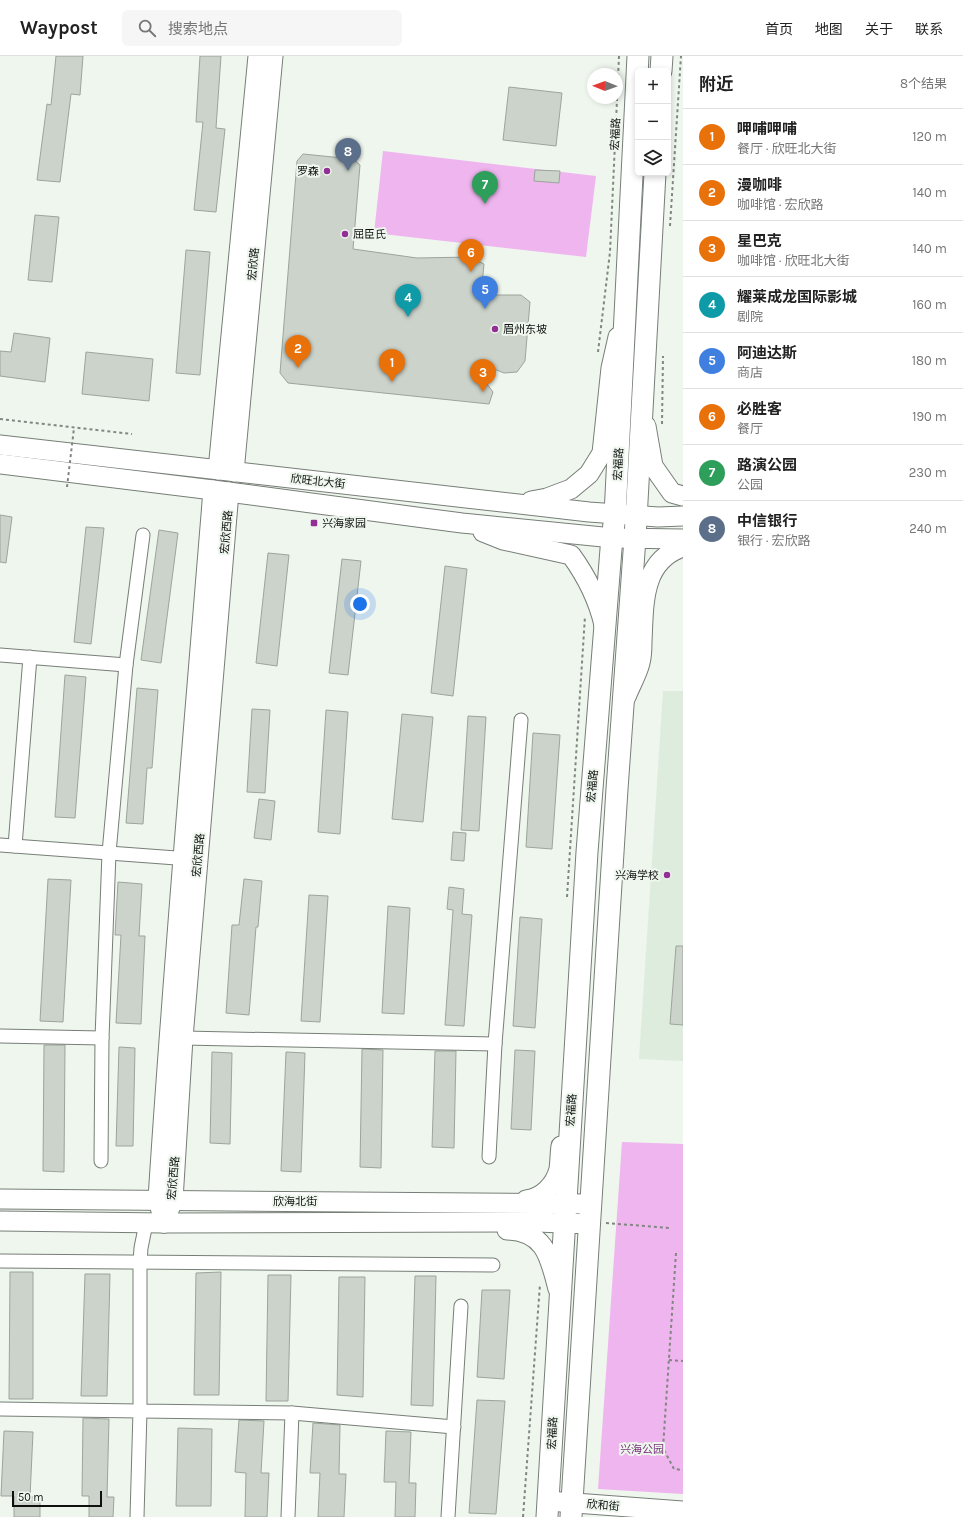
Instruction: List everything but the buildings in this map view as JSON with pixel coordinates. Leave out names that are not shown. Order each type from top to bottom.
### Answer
[{"type":"main road","name":"宏福路","points":[[547,1509],[587,852],[616,515],[638,56]]},
{"type":"main road","points":[[661,68],[662,56]]},
{"type":"main road","name":"宏福路","points":[[572,1510],[595,1217],[655,176]]},
{"type":"street","name":"宏欣路","points":[[226,471],[258,56]]},
{"type":"street","name":"宏欣路","points":[[226,471],[273,56]]},
{"type":"street","points":[[516,504],[547,498],[571,489],[589,474],[602,453],[611,368],[626,305]]},
{"type":"street","points":[[643,392],[647,436],[653,466],[672,492],[683,496]]},
{"type":"street","name":"欣旺北大街","points":[[0,445],[616,515],[658,517],[683,516]]},
{"type":"street","name":"欣旺北大街","points":[[0,464],[221,491],[462,523],[613,538],[683,539]]},
{"type":"street","name":"宏欣西路","points":[[155,1223],[166,1200],[183,1038],[191,859],[221,491]]},
{"type":"street","points":[[462,523],[503,540],[571,555],[580,566],[592,588],[600,608],[605,630]]},
{"type":"street","points":[[102,1161],[102,1038],[109,853],[126,665],[143,535]]},
{"type":"street","points":[[624,702],[641,662],[645,592],[649,578],[657,565],[672,551],[683,547]]},
{"type":"street","points":[[0,655],[126,665]]},
{"type":"street","points":[[15,846],[30,657]]},
{"type":"street","points":[[488,1157],[495,1044],[521,720]]},
{"type":"street","points":[[0,845],[191,859]]},
{"type":"street","name":"宏欣西路","points":[[166,1200],[168,1037],[191,859]]},
{"type":"street","points":[[0,1036],[102,1038]]},
{"type":"street","points":[[183,1038],[495,1044]]},
{"type":"street","points":[[500,1202],[532,1199],[546,1192],[552,1184],[559,1169],[564,1119],[574,1064]]},
{"type":"street","name":"欣海北街","points":[[0,1199],[500,1202],[595,1217]]},
{"type":"street","name":"欣海北街","points":[[0,1221],[155,1223],[413,1223],[565,1213]]},
{"type":"street","points":[[137,1517],[140,1411],[140,1262],[141,1248],[155,1223]]},
{"type":"street","points":[[413,1223],[454,1230],[517,1230],[529,1234],[541,1243],[550,1257],[560,1296]]},
{"type":"street","points":[[0,1261],[493,1265]]},
{"type":"street","points":[[448,1517],[461,1306]]},
{"type":"street","points":[[0,1409],[292,1413],[454,1427]]},
{"type":"street","points":[[288,1517],[292,1413]]},
{"type":"street","name":"欣和街","points":[[547,1509],[683,1511]]},
{"type":"path","name":"宏福路","points":[[597,359],[610,252],[619,56]]},
{"type":"path","points":[[670,227],[681,56]]},
{"type":"path","points":[[662,426],[663,351]]},
{"type":"path","points":[[0,419],[132,434]]},
{"type":"path","points":[[67,487],[74,428]]},
{"type":"path","points":[[595,1217],[670,1228]]},
{"type":"path","points":[[676,1253],[663,1448],[674,1469],[683,1470]]},
{"type":"path","name":"宏福路","points":[[523,1517],[540,1282]]},
{"type":"path","points":[[669,1360],[683,1361]]},
{"type":"shaded area","name":"兴海学校","points":[[663,691],[683,691],[683,1061],[639,1059]]},
{"type":"green space","points":[[383,151],[596,176],[586,257],[374,233]]},
{"type":"green space","name":"兴海公园","points":[[622,1142],[683,1144],[683,1494],[598,1489]]},
{"type":"place","name":"罗森","points":[[327,171]]},
{"type":"place","name":"中信银行","points":[[348,171]]},
{"type":"place","name":"路演公园","points":[[485,204]]},
{"type":"place","name":"屈臣氏","points":[[345,234]]},
{"type":"place","name":"必胜客","points":[[471,272]]},
{"type":"place","name":"阿迪达斯","points":[[485,309]]},
{"type":"place","name":"耀莱成龙国际影城","points":[[408,317]]},
{"type":"place","name":"眉州东坡","points":[[495,329]]},
{"type":"place","name":"漫咖啡","points":[[298,368]]},
{"type":"place","name":"呷哺呷哺","points":[[392,382]]},
{"type":"place","name":"星巴克","points":[[483,392]]},
{"type":"place","name":"兴海家园","points":[[314,523]]},
{"type":"place","name":"兴海学校","points":[[667,875]]}]
